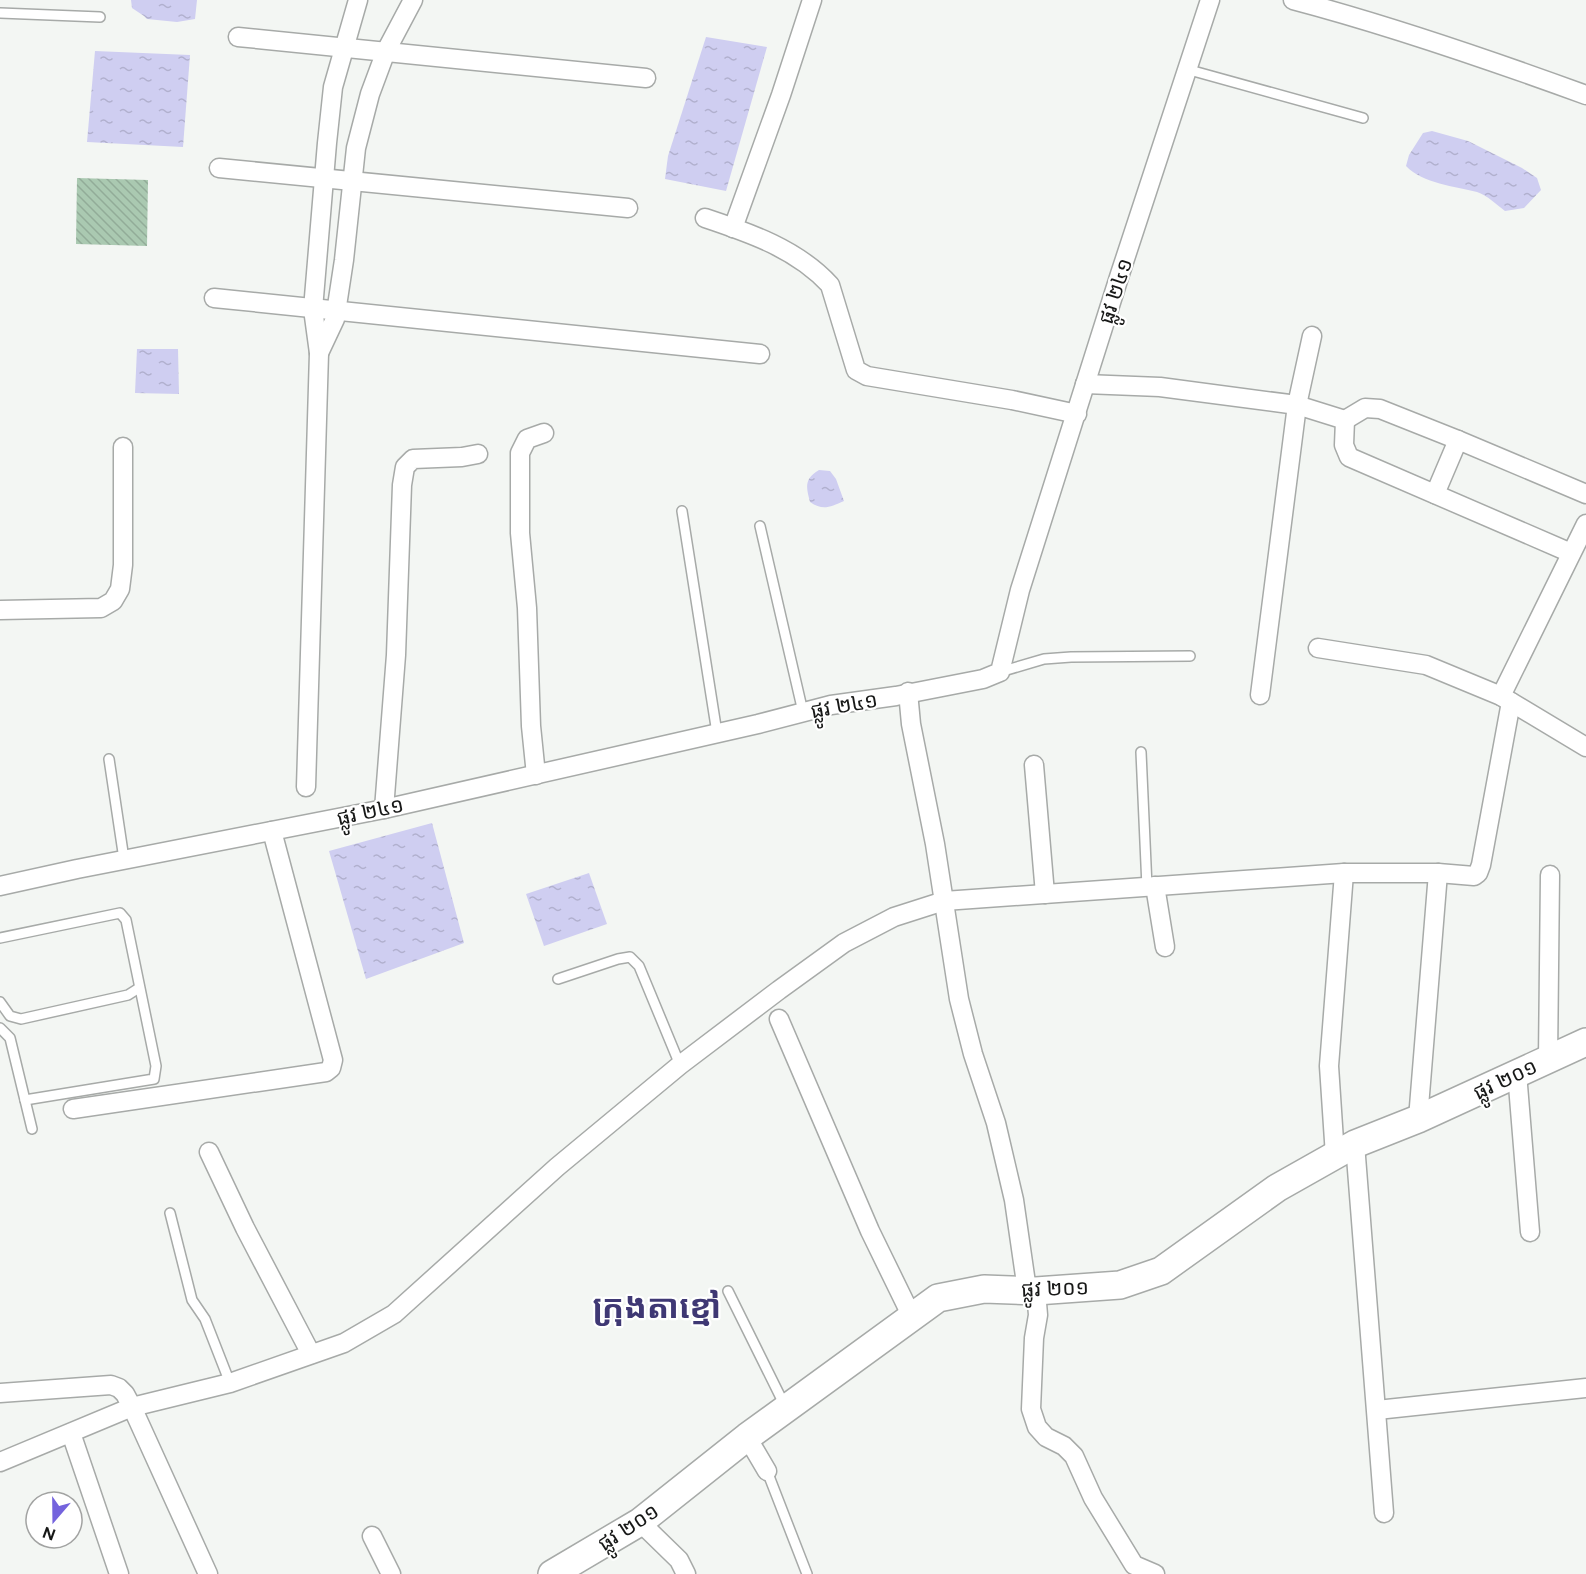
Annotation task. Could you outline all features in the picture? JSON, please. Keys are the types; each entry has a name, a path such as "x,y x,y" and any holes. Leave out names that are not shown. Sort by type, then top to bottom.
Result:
{"street":[{"path":"306,787 319,353 312,309 333,87 358,0"},
{"path":"319,353 335,319 356,147 367,105 386,51 412,0"},
{"path":"733,228 781,95 812,0"},
{"name":"ផ្លូវ ២៤១","path":"0,886 124,859 384,809 831,705 983,679 1000,672 1020,590 1210,0"},
{"path":"1293,0 1336,11 1488,59 1586,95"},
{"path":"238,37 646,78"},
{"path":"219,168 628,208"},
{"path":"705,218 762,238 821,275 830,285 856,370 867,376 1012,400 1077,414"},
{"path":"214,298 760,354"},
{"path":"1260,695 1297,405 1312,336"},
{"path":"1085,384 1160,387 1297,405 1345,420 1365,408 1380,410 1586,494"},
{"path":"1345,420 1344,445 1349,457 1571,553"},
{"path":"536,775 531,726 527,608 520,533 520,453 527,439 544,433"},
{"path":"1435,494 1458,440"},
{"path":"0,610 101,608 113,602 120,589 123,565 123,447"},
{"path":"384,809 394,686 402,485 405,467 413,459 478,454"},
{"path":"0,1462 132,1407 230,1383 344,1343 394,1314 557,1167 680,1065 844,943 894,917 944,901 1344,873 1438,873 1474,876 1478,873 1506,699 1586,524"},
{"path":"1318,648 1426,665 1506,699 1586,747"},
{"path":"908,692 911,724 944,901 959,999 973,1054 996,1123 1038,1315 1034,1338 1031,1409 1037,1426 1046,1437 1064,1446 1074,1456 1093,1498 1134,1565 1155,1574"},
{"path":"1034,765 1045,894"},
{"path":"73,1109 326,1072 331,1068 333,1060 272,831"},
{"path":"1344,873 1329,1066 1345,1150 1377,1410 1384,1513"},
{"path":"1418,1119 1438,873"},
{"path":"1548,1060 1550,874"},
{"path":"1151,887 1165,947"},
{"path":"779,1020 870,1231 911,1315"},
{"name":"ផ្លូវ ២០១","path":"557,1573 640,1522 747,1437 911,1315 938,1298 984,1289 1031,1291 1120,1286 1161,1271 1277,1188 1345,1150 1586,1042"},
{"path":"1518,1073 1530,1232"},
{"path":"209,1152 245,1228 311,1354"},
{"path":"0,1393 111,1385 125,1394 208,1574"},
{"path":"1377,1410 1586,1388"},
{"path":"71,1433 119,1574"},
{"path":"747,1437 767,1471"},
{"path":"640,1522 679,1560 686,1574"},
{"path":"372,1536 391,1574"}],"lane":[{"path":"0,13 100,17"},
{"path":"1186,69 1363,118"},
{"path":"681,511 717,733"},
{"path":"760,526 803,712"},
{"path":"1000,672 1044,659 1062,657 1190,656"},
{"path":"1141,752 1151,887"},
{"path":"109,759 124,859"},
{"path":"0,939 120,912 126,920 156,1066 154,1078 25,1100"},
{"path":"558,979 618,958 630,957 639,966 680,1065"},
{"path":"0,1002 10,1016 21,1019 128,995 139,988"},
{"path":"0,1028 10,1038 33,1129"},
{"path":"170,1213 192,1300 206,1319 230,1383"},
{"path":"728,1292 786,1408"},
{"path":"767,1471 807,1574"}],"water":[{"path":"131,0 197,0 195,19 177,22 147,19 132,8"},
{"path":"706,37 767,47 726,191 665,179 668,156"},
{"path":"95,51 190,55 183,147 87,142"},
{"path":"1432,131 1468,141 1522,168 1537,178 1541,190 1524,208 1505,211 1481,193 1440,184 1421,177 1406,166 1409,155 1423,133"},
{"path":"137,349 178,349 179,394 135,393"},
{"path":"819,470 830,471 836,479 844,501 827,507 810,502 807,484"},
{"path":"432,823 464,943 366,979 329,851"},
{"path":"589,873 607,924 544,946 526,894"}],"building":[{"path":"77,178 148,180 147,246 76,244"}],"district":[{"name":"ក្រុងតាខ្មៅ","path":"657,1306"}]}
